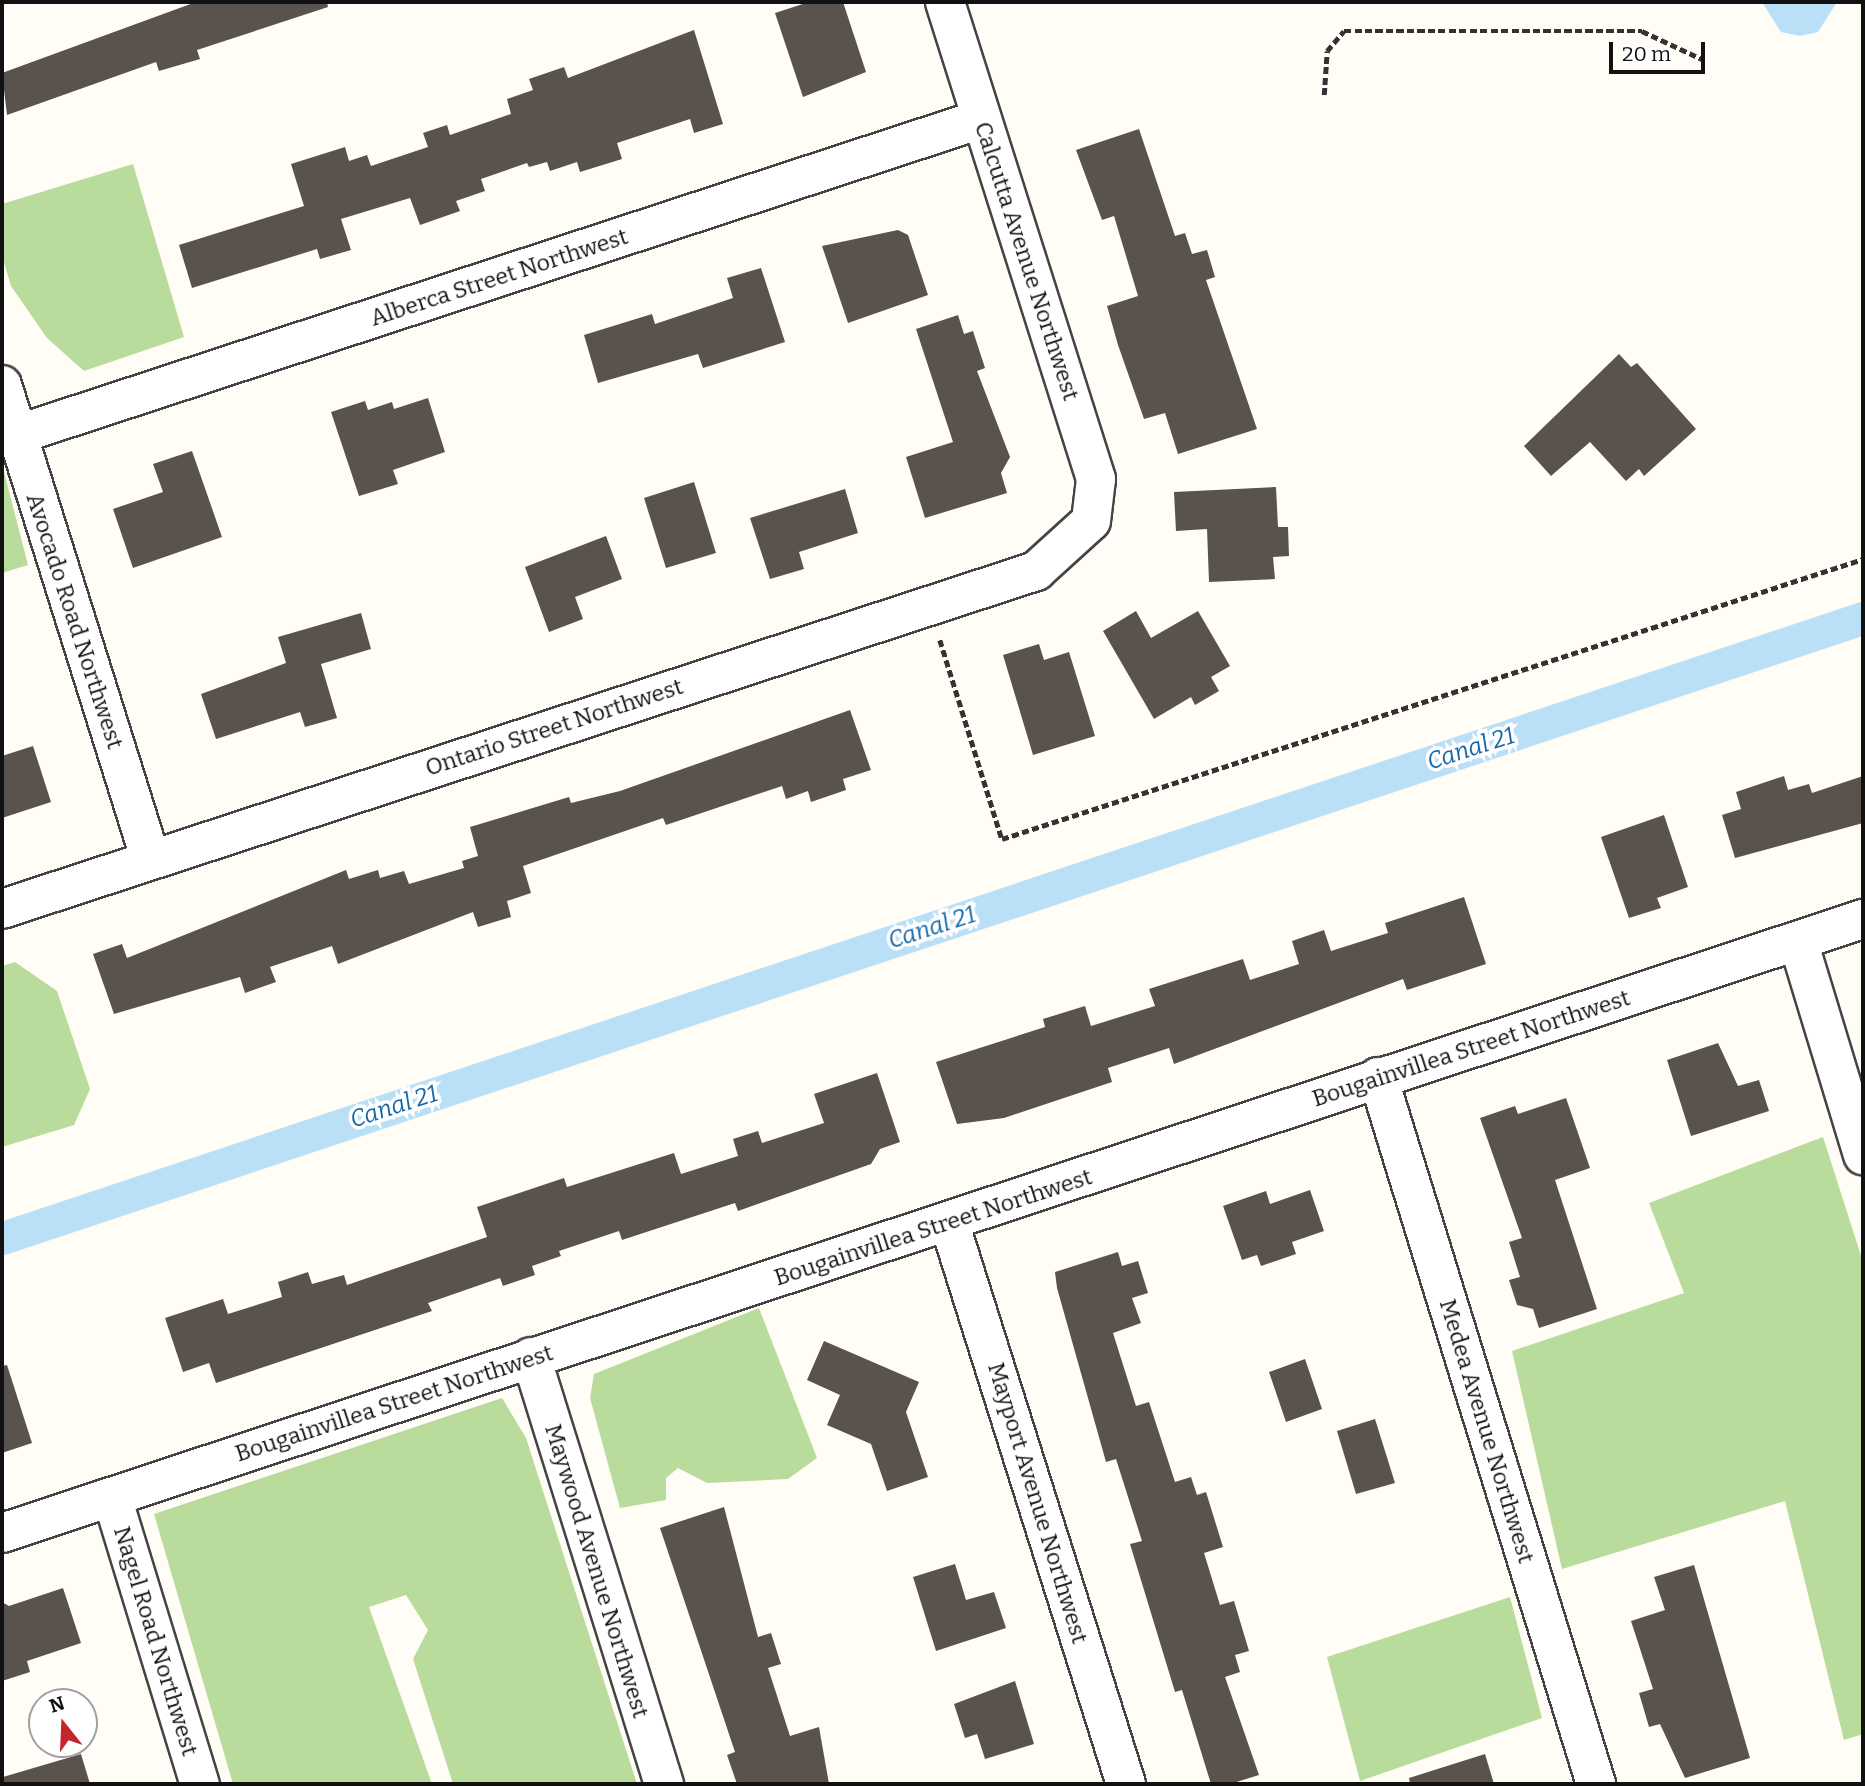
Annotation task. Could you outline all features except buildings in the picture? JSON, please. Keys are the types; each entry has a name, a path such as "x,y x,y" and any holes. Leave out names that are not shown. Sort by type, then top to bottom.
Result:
{"street":[{"name":"Calcutta Avenue Northwest","path":"945,2 1097,480 1091,521"},
{"name":"Alberca Street Northwest","path":"16,435 981,119"},
{"name":"Avocado Road Northwest","path":"2,385 150,857"},
{"name":"Ontario Street Northwest","path":"2,909 150,857 1036,571 1091,521"},
{"name":"Bougainvillea Street Northwest","path":"2,1534 531,1357 949,1222 1378,1077 1863,919"},
{"path":"1798,941 1863,1155"},
{"name":"Medea Avenue Northwest","path":"1378,1077 1596,1784"},
{"name":"Mayport Avenue Northwest","path":"949,1222 1126,1784"},
{"name":"Maywood Avenue Northwest","path":"531,1357 664,1784"},
{"name":"Nagel Road Northwest","path":"112,1497 200,1784"}],"path":[{"path":"1324,94 1327,51 1344,31 1642,31 1704,60"},
{"path":"929,606 1002,839 1863,559"}],"green space":[{"path":"133,164 184,337 84,371 47,338 11,286 2,255 2,204"},
{"path":"2,464 28,565 2,573"},
{"path":"15,962 57,991 90,1089 74,1125 2,1147 2,966"},
{"path":"1823,1137 1863,1262 1863,1734 1844,1740 1785,1501 1562,1569 1512,1351 1684,1293 1649,1203"},
{"path":"759,1308 817,1458 788,1479 707,1483 678,1468 666,1478 666,1500 620,1508 590,1398 594,1374"},
{"path":"502,1398 526,1438 637,1784 453,1784 413,1659 428,1630 406,1595 369,1607 432,1784 233,1784 154,1514"},
{"path":"1510,1597 1542,1718 1360,1781 1327,1657"}],"water":[{"path":"1762,2 1837,2 1818,32 1800,36 1781,32"}],"waterway":[{"name":"Canal 21","path":"2,1238 1863,618"}]}
